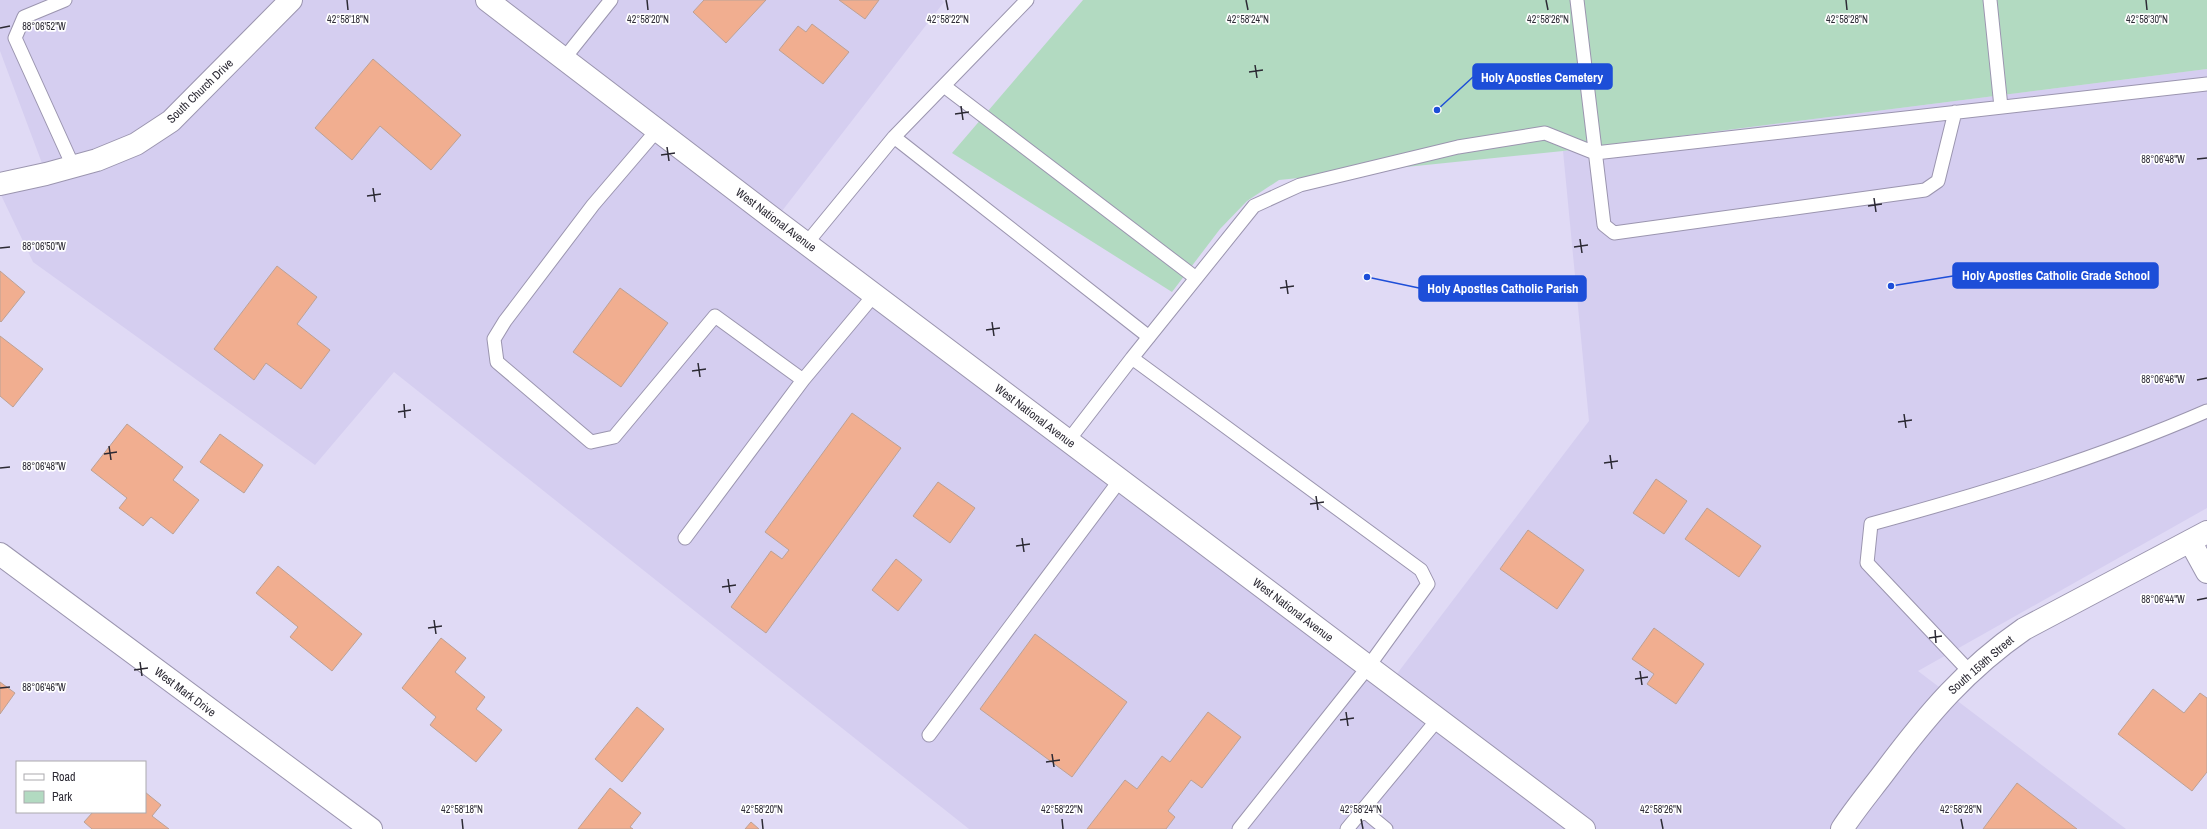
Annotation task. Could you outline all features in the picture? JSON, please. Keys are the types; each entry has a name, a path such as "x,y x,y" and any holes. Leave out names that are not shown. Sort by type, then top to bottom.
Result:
{"main road":[{"name":"South Church Drive","path":"0,184 97,160 136,144 171,121 291,0"},
{"name":"West National Avenue","path":"487,0 563,60 658,129 806,244 1584,829"},
{"name":"South 159th Street","path":"1842,829 1925,718 1954,686 1999,646 2024,629 2199,537"},
{"path":"2199,537 2207,572"},
{"name":"West Mark Drive","path":"0,554 371,829"}],"lane":[{"path":"66,0 24,17 15,38 73,166"},
{"path":"563,60 611,0"},
{"path":"806,244 894,137 1027,0"},
{"path":"1577,0 1604,225 1614,233 1925,190 1938,181 1955,112"},
{"path":"1990,0 2001,107"},
{"path":"1068,441 1132,358 1254,206 1300,185 1458,147 1545,133 1595,153 2207,84"},
{"path":"944,86 1196,278"},
{"path":"658,129 593,205 505,321 494,339 497,362 591,442 614,437 715,316 803,380"},
{"path":"894,137 1149,337"},
{"path":"685,538 803,380 874,295"},
{"path":"1132,358 1421,570 1428,584 1368,667 1239,829"},
{"path":"1970,672 1867,564 1871,524 1954,502 2135,442 2207,411"},
{"path":"930,735 1120,480"},
{"path":"1347,829 1438,719"},
{"path":"1363,810 1386,829"}],"shaded area":[{"path":"0,0 942,0 944,2 775,220 1390,683 1589,421 1563,151 2207,69 2207,508 1918,671 2126,829 969,829 394,372 315,465 33,262 0,193 46,174 0,51"}],"green space":[{"path":"1083,0 2207,0 2207,69 1563,151 1279,180 1247,201 1220,229 1172,292 952,153"}],"building":[{"path":"704,0 766,0 726,43 693,12"},
{"path":"839,0 879,0 865,19"},
{"path":"812,24 849,52 823,84 779,50 798,26 806,32"},
{"path":"373,59 461,135 431,170 380,126 352,160 315,128"},
{"path":"277,266 317,297 297,324 330,350 301,389 266,363 254,380 214,349"},
{"path":"0,271 25,292 1,322 0,321"},
{"path":"620,288 668,323 621,387 573,352"},
{"path":"0,336 43,369 13,407 0,396"},
{"path":"852,413 901,448 766,633 731,607 771,551 782,559 789,550 765,532"},
{"path":"127,424 183,467 173,480 199,500 173,534 151,517 143,526 119,508 127,498 91,470"},
{"path":"220,434 263,465 244,493 200,462"},
{"path":"1656,479 1687,501 1664,534 1633,513"},
{"path":"938,482 975,508 950,543 913,516"},
{"path":"1707,508 1761,546 1739,577 1685,539"},
{"path":"1528,530 1584,570 1557,609 1500,569"},
{"path":"896,559 922,580 898,611 872,590"},
{"path":"278,566 362,634 332,671 290,637 298,627 256,593"},
{"path":"1654,628 1704,664 1676,704 1647,684 1654,674 1632,659"},
{"path":"1035,634 1127,702 1072,777 980,709"},
{"path":"441,638 466,658 455,672 485,697 476,709 502,730 476,762 430,725 436,717 402,688"},
{"path":"0,682 15,693 0,714"},
{"path":"2153,689 2184,713 2200,693 2207,698 2207,772 2192,791 2118,734"},
{"path":"637,707 664,729 622,782 595,759"},
{"path":"1208,712 1241,737 1202,788 1191,780 1168,811 1175,817 1166,829 1087,829 1125,780 1137,789 1162,756 1170,762"},
{"path":"2017,783 2077,829 1983,829"},
{"path":"610,788 641,813 630,827 633,829 578,829"},
{"path":"146,793 161,805 152,816 169,829 92,829 84,822 92,813 146,813"},
{"path":"751,822 759,829 745,829"}],"place":[{"name":"Holy Apostles Cemetery","path":"1437,110"},
{"name":"Holy Apostles Catholic Parish","path":"1367,277"},
{"name":"Holy Apostles Catholic Grade School","path":"1891,286"}]}
